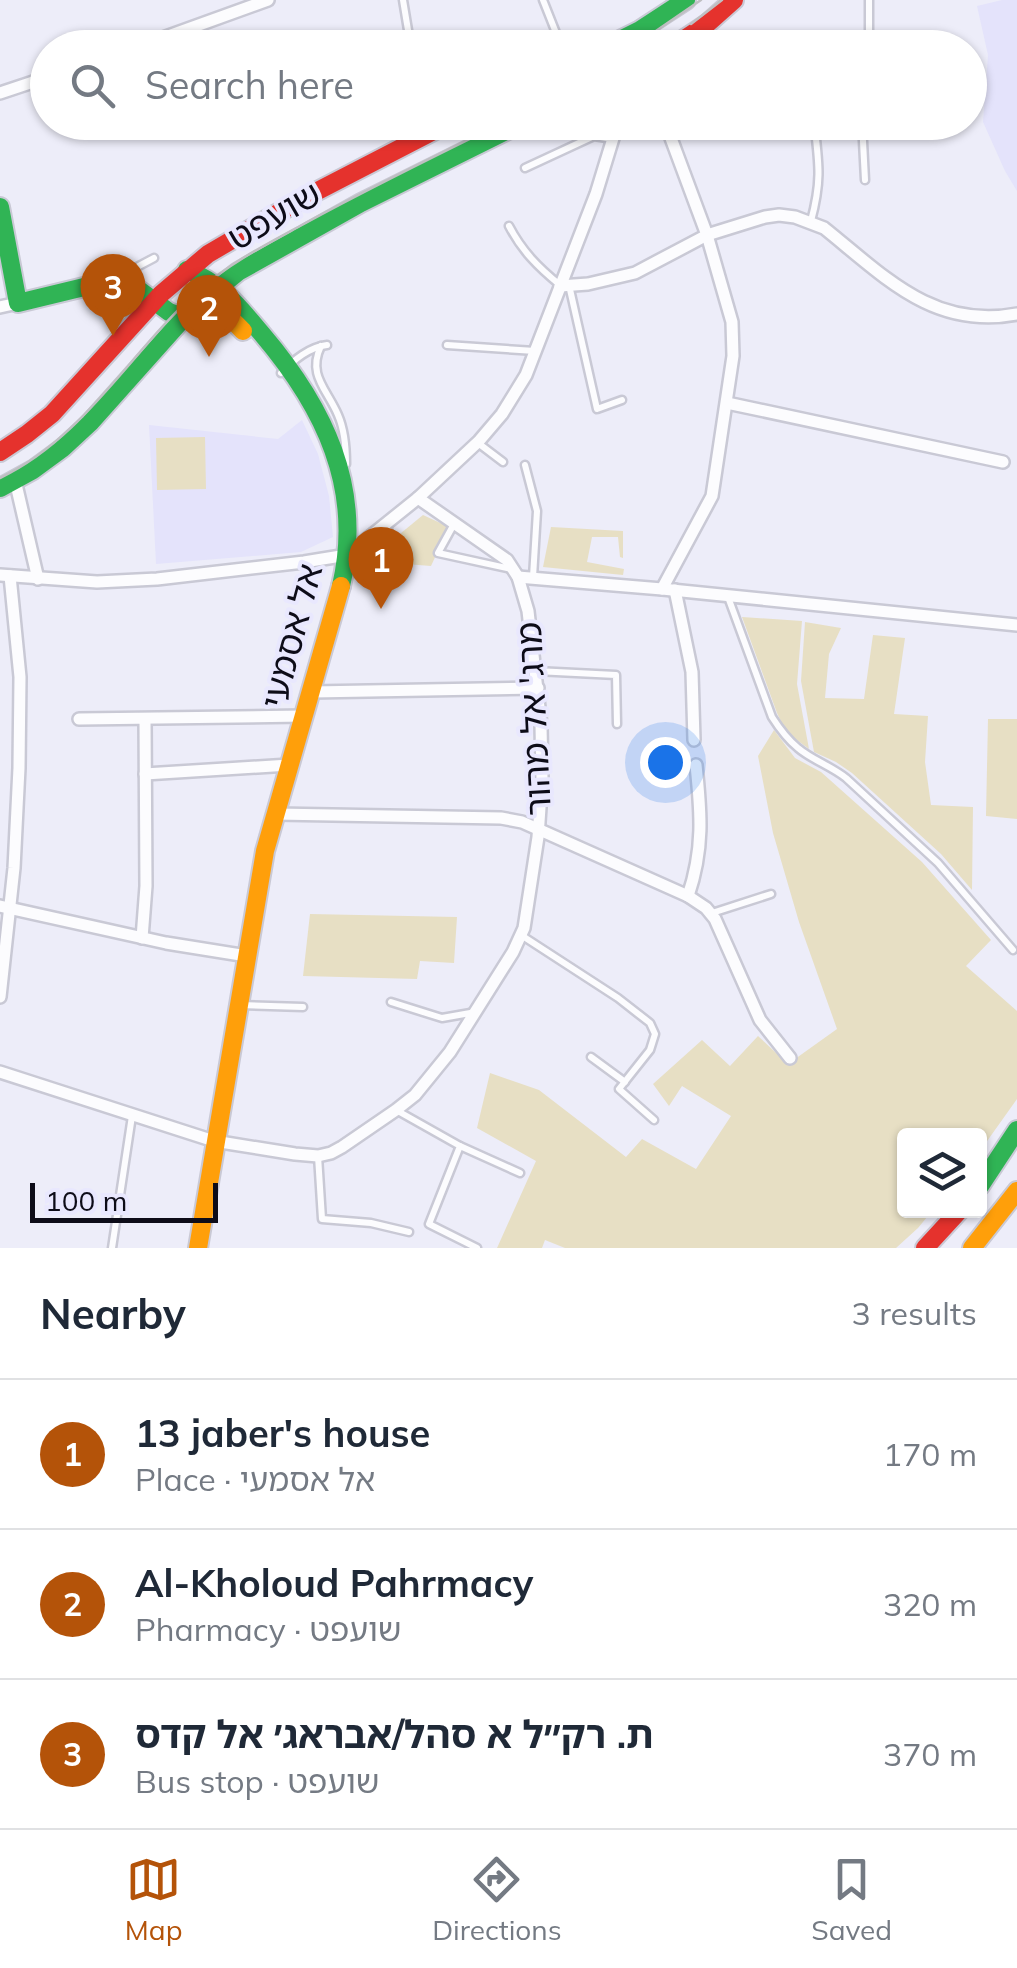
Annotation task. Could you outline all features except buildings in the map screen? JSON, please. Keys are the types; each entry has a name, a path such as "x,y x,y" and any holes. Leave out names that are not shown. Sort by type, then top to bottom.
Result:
{"main road":[{"path":"640,30 686,0"},
{"path":"698,30 734,0"},
{"name":"שועפט","path":"0,452 62,406 187,270 232,238 406,140"},
{"name":"שועפט","path":"7,484 48,459 84,429 188,312 217,287 348,209 488,140"},
{"path":"0,207 9,305 113,280 131,284 169,312 188,312 208,305 220,309 285,369 324,455 338,501 347,554"},
{"path":"187,270 217,287 240,310 322,417 345,490 347,554"},
{"path":"240,271 234,289 240,310"},
{"name":"אל אסמעי","path":"198,1248 265,851 327,644 347,554"},
{"path":"987,1175 1017,1130"},
{"path":"972,1248 1017,1191"},
{"path":"925,1248 953,1218"}],"street":[{"path":"185,30 268,0"},
{"path":"0,93 30,83"},
{"name":"אל אסמעי","path":"347,554 418,498 502,414 516,392 564,285 614,140"},
{"path":"671,140 707,235 732,322 734,356 712,496 669,589 692,672 694,740"},
{"path":"564,285 635,273 707,235 779,215 811,221 824,228 898,287 939,310 984,317 1017,314"},
{"path":"727,404 1003,462"},
{"path":"7,484 38,579"},
{"path":"418,498 507,560 516,573 533,578 1017,625"},
{"path":"0,997 19,768 20,695 5,575 98,582 157,579 347,554"},
{"name":"מרג' אל מהור","path":"318,1156 332,1154 414,1094 450,1052 514,952 521,934 539,828 542,778 536,671 528,611 516,573"},
{"path":"312,692 538,688"},
{"path":"79,719 304,716"},
{"path":"142,938 146,886 144,719"},
{"path":"688,896 698,866 700,834 696,765"},
{"path":"145,774 289,766"},
{"path":"276,814 501,818 539,828 688,896 710,913 760,1020 790,1058"},
{"path":"5,907 142,938 246,956"},
{"path":"0,1072 214,1140 318,1156"}],"lane":[{"path":"403,0 408,30"},
{"path":"542,0 554,30"},
{"path":"869,30 870,0"},
{"path":"525,168 585,140"},
{"path":"811,221 820,188 816,140"},
{"path":"863,140 866,180"},
{"path":"509,226 530,259 564,285 597,409 622,400"},
{"path":"113,280 154,258"},
{"path":"447,344 534,351"},
{"path":"285,369 302,355 324,346 316,355 316,370 343,429 345,490"},
{"path":"477,442 502,462"},
{"path":"524,465 536,511 533,578"},
{"path":"454,523 438,552 516,573"},
{"path":"371,536 386,552 395,552 385,524"},
{"path":"728,596 772,717 784,734 801,750 846,778 938,863 1013,950"},
{"path":"536,671 616,675 618,724"},
{"path":"710,913 772,894"},
{"path":"521,934 650,1023 655,1034 650,1050 620,1089 654,1120"},
{"path":"391,1002 442,1018 476,1012"},
{"path":"238,1005 303,1008"},
{"path":"591,1057 625,1082"},
{"path":"396,1110 460,1146 520,1173"},
{"path":"112,1248 132,1116"},
{"path":"460,1146 428,1224 477,1248"},
{"path":"318,1156 322,1219 409,1232"}],"shaded area":[{"path":"1017,0 1017,191 987,131 987,30 982,30 977,6"},
{"path":"302,420 318,454 329,496 333,537 301,552 156,564 149,425 278,439"},
{"path":"205,437 206,489 157,490 156,438"},
{"path":"423,515 449,527 431,566 367,561"},
{"path":"551,527 623,531 623,558 618,537 592,537 587,562 624,569 623,575 543,567"},
{"path":"742,617 802,621 797,684 809,749 786,732"},
{"path":"805,622 841,628 829,654 825,698 864,699 873,635 905,638 894,714 928,716 925,762 931,805 973,807 972,890 941,854 852,773 814,752 801,681"},
{"path":"988,719 1017,719 1017,819 986,816"},
{"path":"774,730 795,758 821,772 922,862 991,940 966,966 1017,1011 1017,1099 987,1141 987,1128 897,1128 897,1218 926,1218 896,1248 565,1248 545,1240 542,1248 497,1248 536,1161 477,1128 490,1073 539,1090 626,1157 642,1139 696,1169 731,1116 682,1086 669,1106 653,1084 702,1040 730,1066 758,1036 788,1064 837,1029 773,833 758,756"},
{"path":"310,914 457,917 454,963 420,961 417,979 303,976"}],"tram line":[{"path":"657,30 701,0"},
{"path":"691,24 722,0"},
{"path":"0,478 30,461 82,417 174,315 222,272 325,212 468,140"}],"traffic: fast":[{"path":"640,30 686,0"},
{"path":"0,488 63,448 189,312 238,272 361,203 488,140"},
{"path":"0,207 18,303 113,280 131,284 169,312 183,317"},
{"path":"187,270 219,289 246,315 304,390 320,420 342,482 347,516 341,586"},
{"path":"987,1175 1017,1130"}],"traffic: slow":[{"path":"194,308 215,309 243,331"},
{"path":"198,1248 265,851 341,586"},
{"path":"972,1248 1017,1191"}],"traffic: jam":[{"path":"698,30 734,0"},
{"path":"0,452 52,414 161,294 208,254 302,199 416,140"},
{"path":"925,1248 953,1218"}],"place":[{"name":"ת. רק״ל א סהל/אבראג׳ אל קדס","path":"113,336"},
{"name":"Al-Kholoud Pahrmacy","path":"209,357"},
{"name":"13 jaber's house","path":"381,609"}]}
